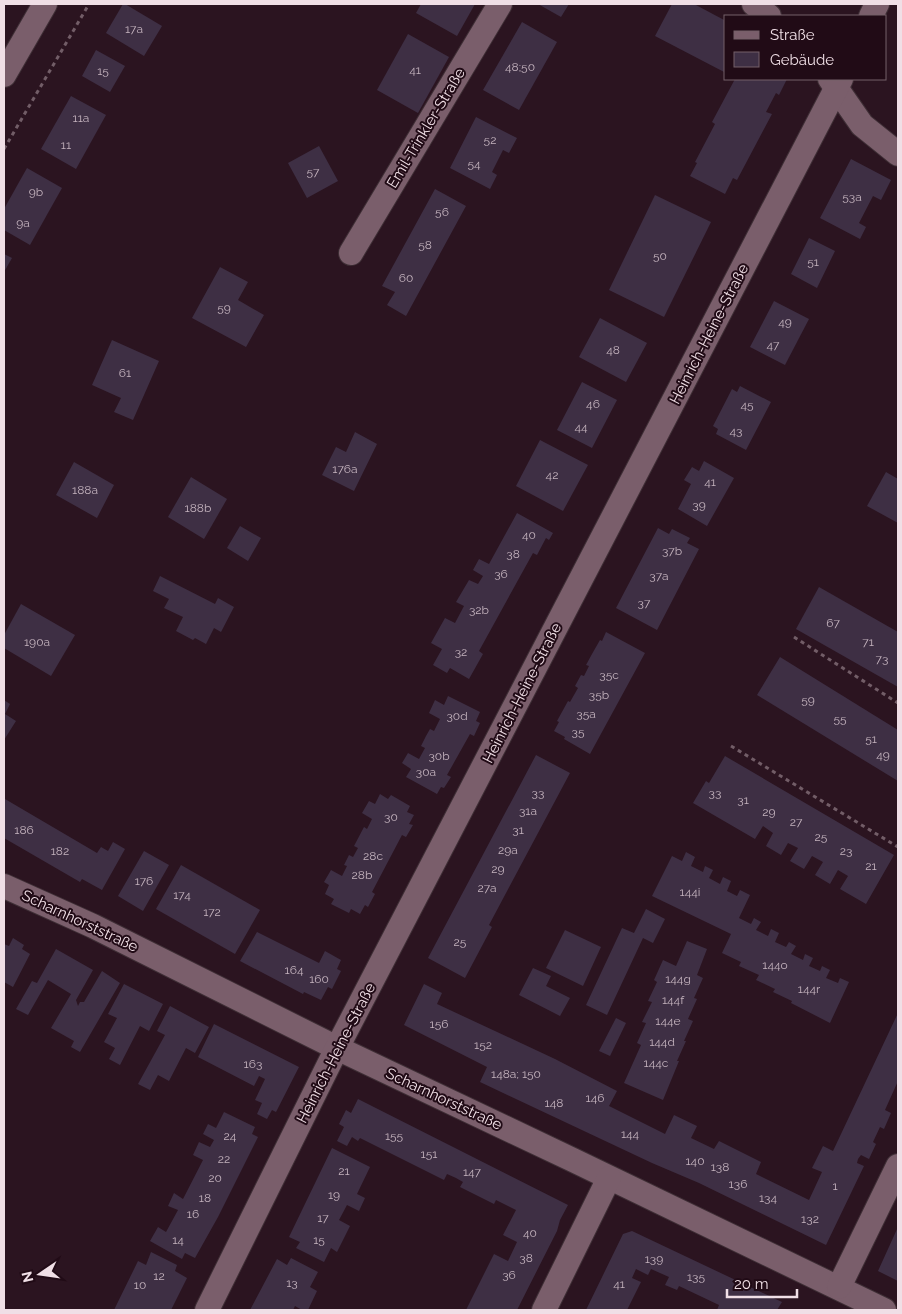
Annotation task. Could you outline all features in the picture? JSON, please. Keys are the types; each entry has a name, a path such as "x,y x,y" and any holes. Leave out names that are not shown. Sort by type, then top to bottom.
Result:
{"street":[{"path":"4,76 45,4"},
{"name":"Emil-Trinkler-Straße","path":"351,253 500,4"},
{"path":"754,4 767,15"},
{"path":"836,82 862,125 898,154"},
{"name":"Heinrich-Heine-Straße","path":"207,1310 337,1048 836,82"},
{"name":"Scharnhorststraße","path":"4,886 92,926 337,1048 884,1310"},
{"path":"839,1287 898,1166"},
{"path":"544,1310 610,1178"}],"path":[{"path":"4,149 89,4"},
{"path":"794,637 898,703"},
{"path":"731,746 898,847"}],"building":[{"path":"123,4 162,26 144,56 106,33"},
{"path":"421,4 475,4 457,36 416,13"},
{"path":"538,4 569,4 561,17"},
{"path":"672,4 694,4 724,20 724,72 655,36"},
{"path":"522,22 557,42 519,110 483,90"},
{"path":"408,34 449,57 418,113 377,90"},
{"path":"96,50 125,66 110,92 82,76"},
{"path":"734,80 786,80 779,95 776,93 766,112 772,114 737,180 733,178 725,194 690,176 697,163 695,162 715,124 712,122"},
{"path":"71,96 106,115 76,169 41,149"},
{"path":"476,117 517,138 509,153 503,150 492,172 497,175 490,189 450,168"},
{"path":"319,146 338,181 307,198 288,163"},
{"path":"851,159 891,180 881,200 873,196 859,223 866,227 860,239 820,218"},
{"path":"27,168 62,188 30,245 4,230 4,209"},
{"path":"435,189 466,206 406,316 387,305 395,292 382,286"},
{"path":"655,195 711,222 664,317 609,290"},
{"path":"809,238 835,251 817,288 791,274"},
{"path":"4,254 12,258 4,272"},
{"path":"220,267 248,282 238,300 264,315 246,347 192,318"},
{"path":"774,301 809,319 785,365 750,347"},
{"path":"600,318 647,343 626,382 579,357"},
{"path":"112,340 159,361 133,420 114,412 121,398 92,385"},
{"path":"582,382 617,400 592,448 557,430"},
{"path":"740,386 771,402 746,450 716,434 718,429 713,426 732,389 737,392"},
{"path":"355,432 377,444 354,491 322,475 336,447 346,452"},
{"path":"540,440 588,465 563,511 516,486"},
{"path":"704,461 734,478 707,526 678,509 691,484 684,480 692,467 699,471"},
{"path":"74,462 114,485 97,518 56,495"},
{"path":"886,472 898,479 898,523 867,506"},
{"path":"191,477 227,499 204,539 168,517"},
{"path":"517,513 553,533 549,540 546,538 537,555 533,553 479,651 483,654 469,679 450,668 447,673 433,665 442,649 431,643 445,618 455,623 464,606 456,602 469,580 478,584 483,576 473,570 479,559 489,564"},
{"path":"240,526 261,538 248,561 227,548"},
{"path":"658,528 669,534 672,529 690,538 687,543 699,549 657,630 616,608"},
{"path":"160,576 215,604 218,598 234,607 221,632 214,628 206,644 176,631 183,617 164,608 169,599 153,591"},
{"path":"819,587 898,632 898,687 796,629"},
{"path":"21,604 75,635 51,676 4,648 4,635"},
{"path":"606,632 645,653 590,754 554,731 559,722 557,721 568,701 570,702 578,688 575,686 581,675 584,676 589,666 586,665"},
{"path":"780,657 898,730 898,781 757,695"},
{"path":"448,696 480,712 476,721 480,723 474,736 470,734 447,775 451,777 444,788 441,787 437,794 406,777 411,769 402,763 408,753 419,759 425,748 421,746 426,736 430,729 434,731 440,719 429,713 435,700 444,705"},
{"path":"4,700 10,704 5,714 16,721 4,740"},
{"path":"536,755 570,773 489,925 492,927 465,978 428,958"},
{"path":"725,756 894,855 866,904 840,889 848,876 838,870 830,884 815,875 823,862 812,856 804,869 790,861 798,848 788,843 781,855 766,846 773,833 763,826 755,839 693,803 706,781 709,783"},
{"path":"380,794 388,799 391,795 410,806 407,812 414,815 409,824 413,825 406,837 402,835 372,892 375,894 368,907 365,905 360,914 351,909 349,913 331,904 334,899 325,894 329,885 324,882 331,870 342,876 347,866 344,865 349,855 353,857 358,848 354,846 364,827 367,829 372,819 362,813 369,801 375,804"},
{"path":"5,799 97,853 101,847 108,851 113,842 125,849 102,890 82,879 80,882 4,838"},
{"path":"144,851 169,865 143,911 118,896"},
{"path":"686,852 695,857 691,866 703,872 705,866 713,870 709,878 720,884 723,877 731,881 727,891 737,896 740,890 750,895 739,918 751,924 754,918 761,922 756,930 768,936 771,929 779,933 775,942 786,947 789,942 796,946 791,954 803,960 805,954 813,958 809,966 820,971 822,966 830,970 826,978 838,983 840,978 849,982 830,1023 773,992 775,989 756,980 759,975 739,966 741,962 722,953 731,934 652,896 672,856 682,861"},
{"path":"181,865 260,910 235,954 156,909"},
{"path":"646,909 665,919 653,943 643,938 607,1015 586,1005 622,928 634,933"},
{"path":"565,930 601,947 583,986 546,968"},
{"path":"257,932 319,963 325,951 341,960 337,969 341,971 332,989 328,987 321,1000 304,992 303,994 240,961"},
{"path":"13,938 24,945 22,949 30,954 13,987 4,982 4,944 9,946"},
{"path":"687,941 707,949 697,975 703,978 694,998 697,999 688,1019 693,1021 663,1100 624,1083 641,1045 637,1043 646,1023 642,1022 652,1002 648,1001 657,982 654,980 663,960 676,966"},
{"path":"56,949 93,970 76,1000 78,1006 80,1002 84,1002 102,971 120,983 80,1052 71,1047 74,1041 51,1028 71,994 48,980 28,1015 16,1009 32,981 37,983"},
{"path":"533,968 551,976 546,986 570,998 560,1016 519,995"},
{"path":"124,984 163,1004 149,1031 140,1026 120,1065 109,1059 115,1048 104,1042 117,1018 108,1014"},
{"path":"424,984 442,993 437,1004 555,1059 617,1091 609,1106 665,1134 674,1115 697,1126 691,1138 714,1149 719,1141 761,1162 756,1174 809,1200 822,1172 812,1168 823,1146 833,1151 898,1013 898,1081 885,1110 891,1113 884,1129 880,1127 873,1142 876,1144 869,1159 861,1155 858,1159 857,1163 864,1166 826,1245 699,1183 652,1163 480,1082 487,1067 404,1025"},
{"path":"170,1006 209,1027 195,1053 186,1048 169,1081 158,1075 150,1090 138,1084 165,1035 157,1031"},
{"path":"616,1018 626,1023 610,1056 599,1051"},
{"path":"214,1024 299,1067 276,1112 272,1110 267,1119 257,1114 262,1103 255,1100 265,1079 259,1076 254,1086 198,1057"},
{"path":"358,1099 568,1205 517,1310 466,1310 494,1254 508,1261 517,1242 503,1235 516,1210 496,1200 494,1204 460,1187 463,1182 456,1178 447,1174 444,1180 360,1138 358,1141 352,1137 347,1146 337,1141 344,1127 339,1124 346,1110 351,1113"},
{"path":"224,1112 255,1127 252,1134 258,1137 195,1258 185,1253 182,1259 150,1241 158,1227 166,1232 178,1210 168,1206 174,1193 183,1199 203,1160 193,1155 199,1142 210,1147 214,1140 203,1134 208,1124 216,1128"},
{"path":"332,1148 370,1167 357,1194 365,1198 359,1211 347,1205 339,1220 350,1226 337,1252 331,1248 324,1262 296,1248 300,1242 289,1237"},
{"path":"898,1227 898,1281 878,1271"},
{"path":"632,1231 782,1302 777,1310 717,1310 719,1305 679,1286 677,1290 665,1285 669,1277 651,1269 648,1275 636,1269 632,1278 641,1282 627,1310 586,1310 623,1234"},
{"path":"151,1252 177,1265 175,1271 187,1278 171,1310 114,1310 138,1261 146,1265"},
{"path":"291,1258 318,1272 310,1287 317,1291 308,1310 302,1310 295,1306 293,1310 250,1310 277,1259 287,1265"}]}
